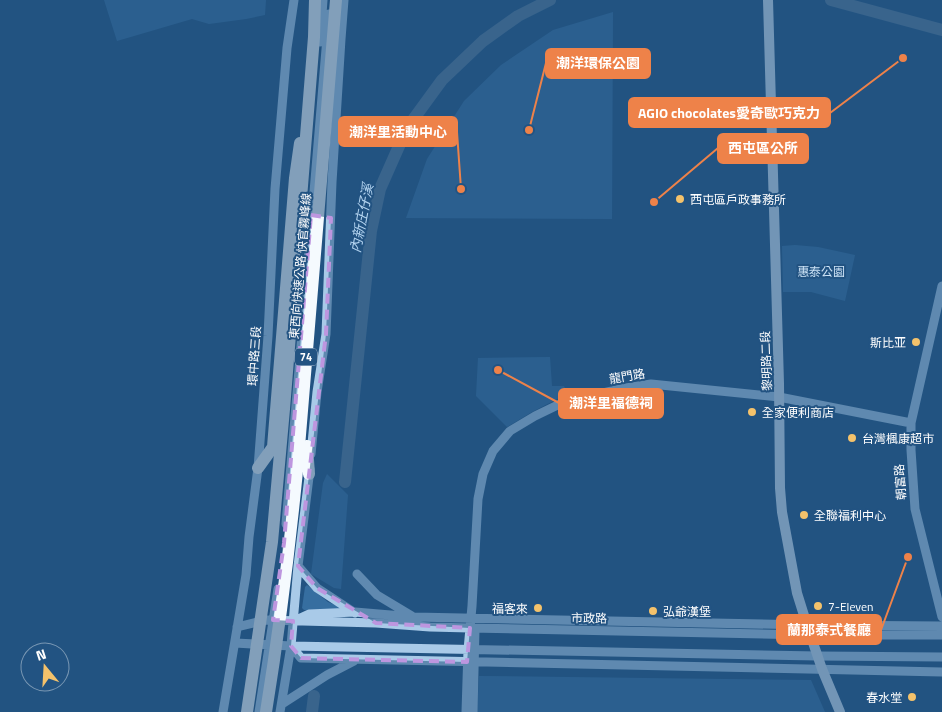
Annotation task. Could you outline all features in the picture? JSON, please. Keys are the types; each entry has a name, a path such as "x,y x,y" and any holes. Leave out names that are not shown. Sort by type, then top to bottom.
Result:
{"highway":[{"name":"東西向快速公路 快官霧峰線","path":"247,712 272,542 314,37 315,0"},
{"name":"東西向快速公路 快官霧峰線","path":"266,712 278,632 296,480 336,0"},
{"path":"258,468 273,447 295,178 309,57 314,37"},
{"path":"309,474 307,446 331,146 336,56 332,44"}],"main road":[{"name":"黎明路二段","path":"768,0 782,512 798,593 808,630 840,712"}],"street":[{"name":"環中路三段","path":"223,712 246,575 258,468 276,189 287,48 294,0"},
{"path":"259,712 285,472 323,0"},
{"path":"269,620 284,543 330,0"},
{"path":"281,708 291,646 317,392 326,334 340,39 344,0"},
{"path":"311,216 331,218"},
{"name":"朝富路","path":"942,286 911,423 915,509 942,616"},
{"name":"龍門路","path":"471,662 478,499 483,474 493,451 510,431 535,416 566,400 651,384 779,397 911,423"},
{"path":"298,566 317,588 376,623"},
{"path":"357,574 377,595 414,617"},
{"name":"市政路","path":"293,621 309,614 355,612 414,617 472,615 942,635"},
{"name":"市政路","path":"237,627 269,620 376,623 472,629 808,630 942,626"},
{"path":"235,643 472,650 942,657"},
{"path":"253,712 266,645"},
{"path":"291,646 301,658 942,672"},
{"path":"281,708 327,675 356,660"},
{"path":"466,712 471,662"},
{"path":"471,662 474,712"}],"highlighted area":[{"path":"311,215 331,218 326,334 298,566 317,588 376,623 470,628 467,662 301,658 291,646 293,621 273,620 284,543"}],"green space":[{"path":"104,0 266,0 265,15 209,24 192,19 117,41"},
{"path":"613,12 612,219 406,218 427,159 464,101 501,65 553,30"},
{"name":"惠泰公園","path":"782,246 818,247 855,255 845,301 811,292 783,292"},
{"path":"550,357 552,386 564,386 568,395 532,412 507,427 476,396 478,358"},
{"path":"327,474 348,495 341,589 334,588 311,574 323,483"},
{"path":"307,585 328,602 343,608 337,610 304,610 302,608 305,587"},
{"path":"479,676 811,680 825,712 477,712"}],"waterway":[{"name":"內新庄仔溪","path":"345,482 371,231 380,189 407,128 442,80 483,41 518,16 550,0"},
{"path":"831,0 942,30"},
{"name":"內新庄仔溪","path":"312,712 314,696"}],"place":[{"name":"AGIO chocolates愛奇歐巧克力","path":"903,58"},
{"name":"潮洋環保公園","path":"529,130"},
{"name":"潮洋里活動中心","path":"461,189"},
{"name":"西屯區戶政事務所","path":"680,199"},
{"name":"西屯區公所","path":"654,202"},
{"name":"斯比亚","path":"916,342"},
{"name":"潮洋里福德祠","path":"498,370"},
{"name":"全家便利商店","path":"752,412"},
{"name":"台灣楓康超市","path":"852,438"},
{"name":"全聯福利中心","path":"804,515"},
{"name":"蘭那泰式餐廳","path":"908,557"},
{"name":"7-Eleven","path":"818,606"},
{"name":"福客來","path":"538,608"},
{"name":"弘爺漢堡","path":"653,611"},
{"name":"春水堂","path":"912,697"}]}
